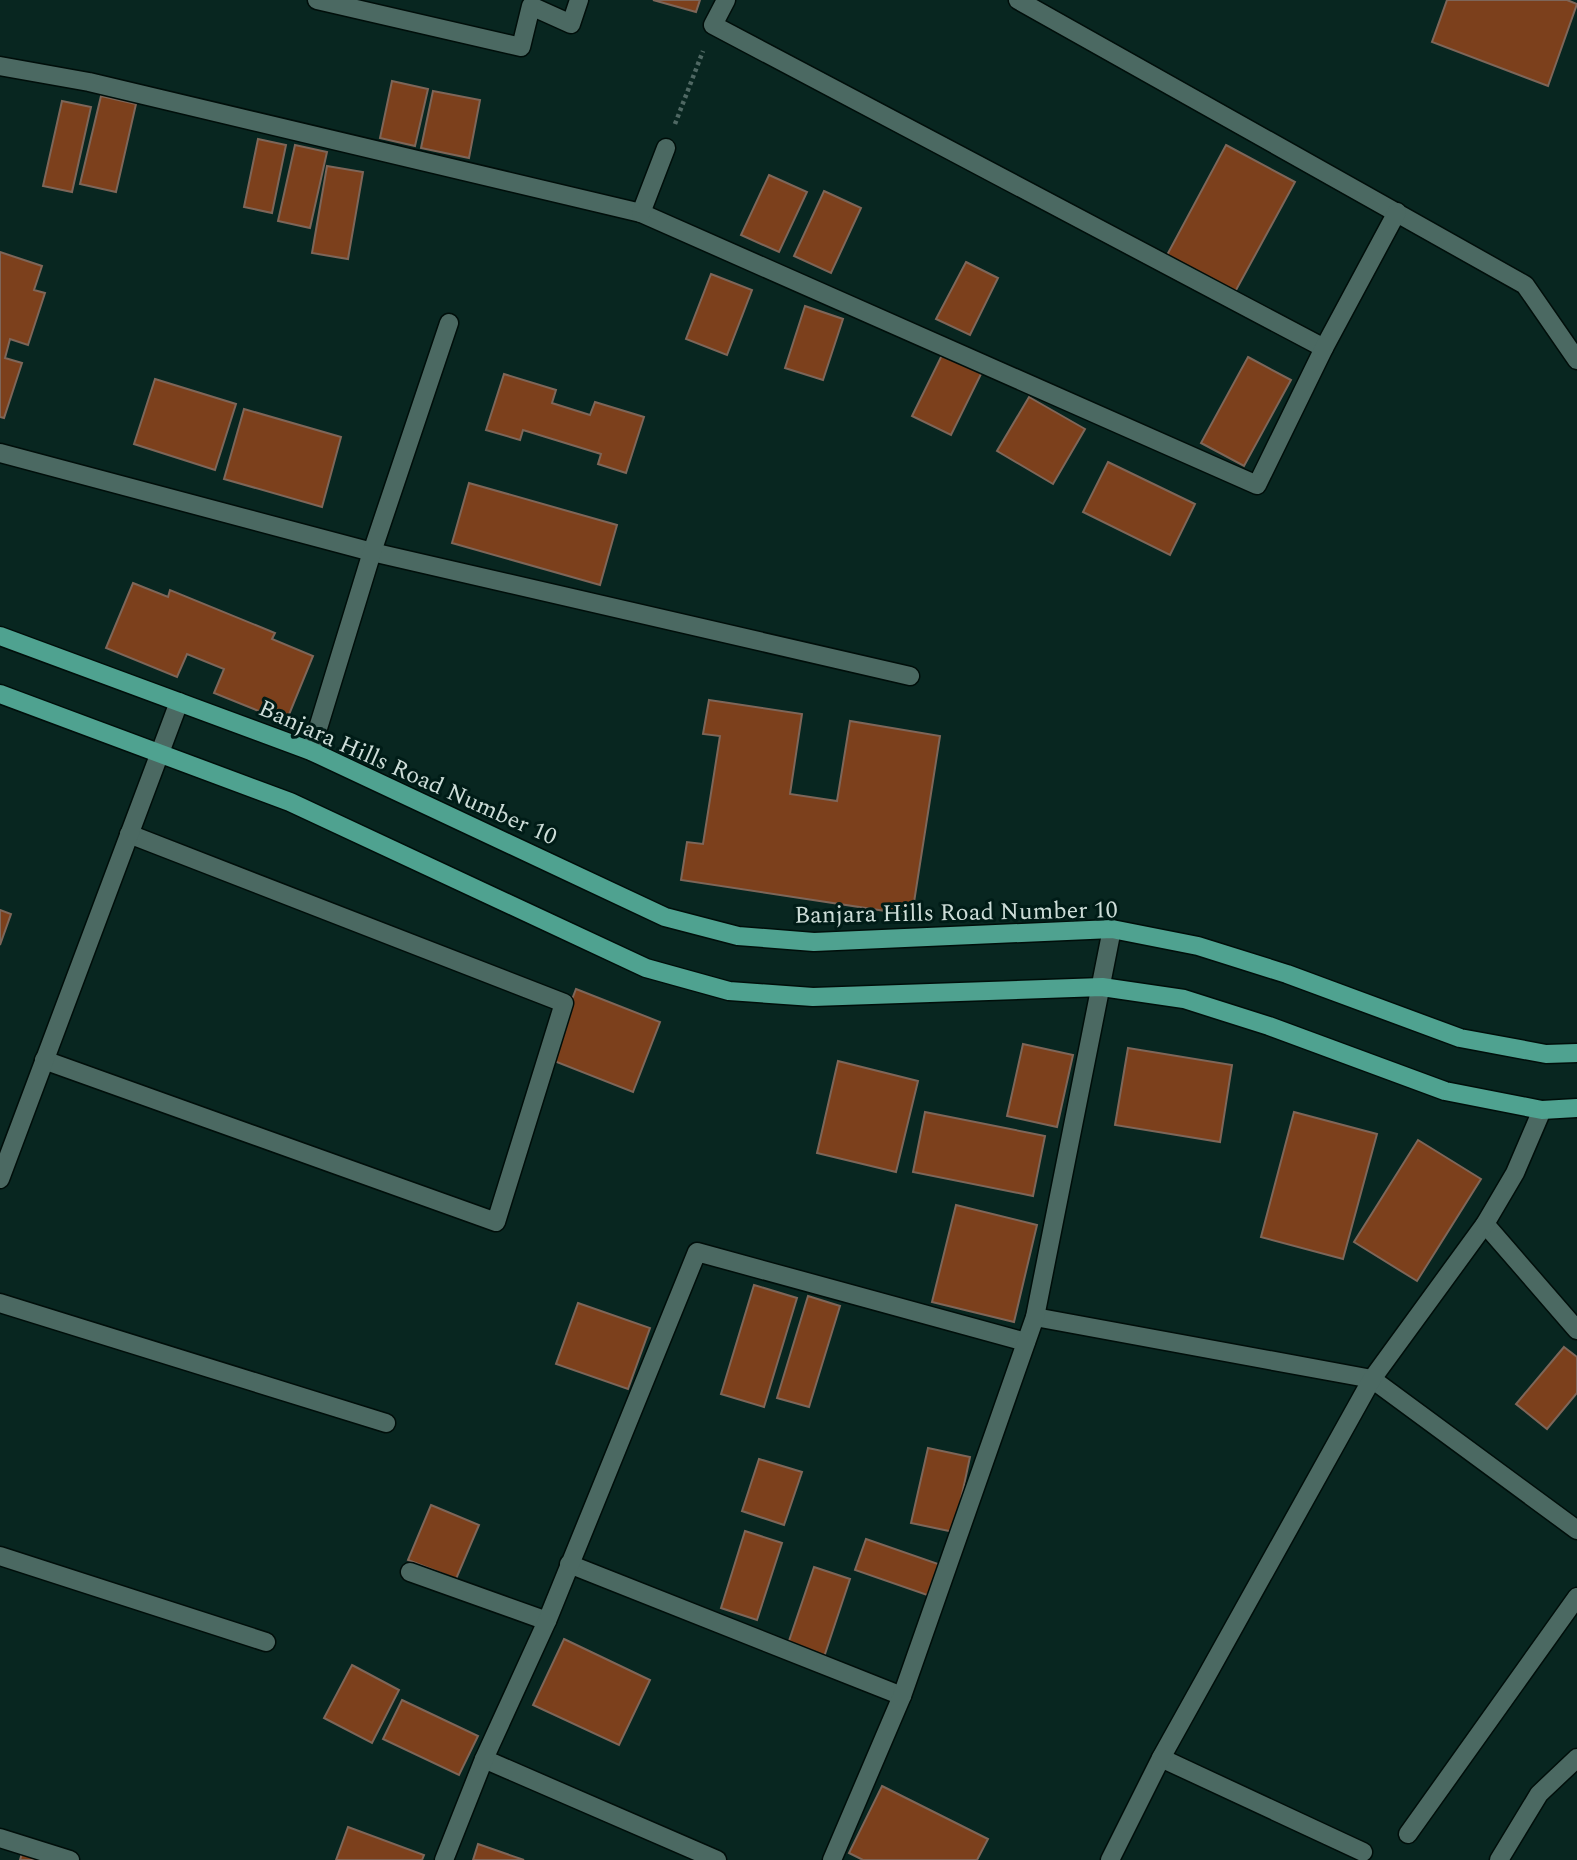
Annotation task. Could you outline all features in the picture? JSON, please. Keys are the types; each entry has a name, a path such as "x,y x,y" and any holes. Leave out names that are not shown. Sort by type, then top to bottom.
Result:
{"main road":[{"name":"Banjara Hills Road Number 10","path":"0,636 311,751 665,917 738,936 814,942 1112,929 1198,946 1287,974 1460,1038 1546,1054 1577,1053"},
{"path":"0,694 290,802 646,968 729,991 813,997 1102,986 1184,999 1269,1026 1445,1091 1542,1110 1577,1108"}],"street":[{"path":"317,0 521,47 531,6 572,24 579,0"},
{"path":"726,0 713,25 1324,348"},
{"path":"1018,0 1525,285 1577,360"},
{"path":"0,66 89,82 641,214 1257,485 1324,348 1397,212"},
{"path":"641,214 666,148"},
{"path":"311,751 449,323"},
{"path":"0,453 373,552 910,676"},
{"path":"0,1179 179,702"},
{"path":"44,1060 496,1222 564,1003 129,834"},
{"path":"832,1860 902,1696 1035,1317 1112,929"},
{"path":"1110,1860 1161,1758 1372,1379 1485,1224 1515,1173 1542,1110"},
{"path":"1485,1224 1577,1330"},
{"path":"444,1860 484,1759 547,1621 697,1252 1026,1342"},
{"path":"0,1303 386,1423"},
{"path":"1035,1317 1372,1379 1577,1530"},
{"path":"0,1556 266,1642"},
{"path":"569,1564 902,1696"},
{"path":"410,1572 547,1621"},
{"path":"1408,1834 1577,1597"},
{"path":"1161,1758 1363,1852"},
{"path":"1499,1860 1539,1794 1577,1758"},
{"path":"484,1759 717,1860"},
{"path":"0,1838 70,1860"}],"path":[{"path":"666,148 713,25"}],"building":[{"path":"653,0 700,0 696,12"},
{"path":"1447,0 1567,0 1577,4 1548,86 1432,42"},
{"path":"392,81 428,89 415,146 380,138"},
{"path":"433,91 480,100 469,158 421,148"},
{"path":"101,96 136,104 116,192 80,184"},
{"path":"62,101 91,107 72,192 43,186"},
{"path":"258,139 286,145 272,213 244,207"},
{"path":"295,145 327,152 310,228 278,221"},
{"path":"1226,145 1295,182 1235,292 1167,255"},
{"path":"327,166 363,172 348,259 312,253"},
{"path":"769,175 807,192 779,252 741,235"},
{"path":"824,191 861,208 831,273 794,256"},
{"path":"0,252 42,266 34,290 45,293 28,345 10,339 5,358 22,363 4,418 0,417"},
{"path":"966,262 998,278 970,335 936,319"},
{"path":"711,274 752,290 727,355 686,339"},
{"path":"805,306 843,319 823,380 785,368"},
{"path":"943,353 982,372 951,435 912,416"},
{"path":"1248,357 1291,380 1244,466 1201,443"},
{"path":"504,374 556,390 552,403 590,415 595,402 644,417 626,473 598,464 601,454 523,430 520,440 486,430"},
{"path":"155,379 236,404 215,470 134,444"},
{"path":"1029,397 1085,429 1053,484 997,451"},
{"path":"244,409 341,437 322,507 224,479"},
{"path":"1108,462 1195,504 1170,555 1083,512"},
{"path":"469,483 617,525 600,585 452,543"},
{"path":"133,583 168,597 170,590 275,633 272,639 313,656 286,722 214,693 224,669 187,654 177,677 106,648"},
{"path":"709,700 802,714 790,794 837,801 850,721 940,736 912,915 681,880 687,842 703,844 720,736 703,734"},
{"path":"0,910 11,914 0,945"},
{"path":"576,989 660,1022 633,1092 549,1059"},
{"path":"1023,1044 1073,1055 1057,1127 1007,1116"},
{"path":"1128,1048 1232,1065 1220,1142 1115,1125"},
{"path":"838,1061 918,1081 896,1172 817,1153"},
{"path":"925,1112 1045,1136 1033,1196 913,1172"},
{"path":"1294,1112 1377,1134 1343,1259 1261,1237"},
{"path":"1418,1140 1481,1179 1417,1281 1354,1242"},
{"path":"956,1205 1037,1225 1014,1322 932,1302"},
{"path":"754,1285 797,1298 764,1407 721,1394"},
{"path":"808,1296 840,1306 809,1407 777,1398"},
{"path":"578,1303 650,1328 628,1389 556,1364"},
{"path":"1564,1347 1577,1357 1577,1393 1547,1429 1516,1404"},
{"path":"928,1448 970,1457 954,1532 911,1523"},
{"path":"759,1459 802,1472 784,1525 742,1511"},
{"path":"431,1505 479,1525 456,1579 408,1560"},
{"path":"745,1531 782,1543 757,1620 721,1608"},
{"path":"866,1539 944,1566 933,1597 855,1570"},
{"path":"814,1567 850,1579 824,1657 788,1644"},
{"path":"564,1639 650,1680 619,1745 533,1705"},
{"path":"352,1665 399,1690 372,1743 324,1718"},
{"path":"402,1700 478,1736 459,1775 383,1739"},
{"path":"882,1786 988,1839 977,1860 863,1860 849,1853"},
{"path":"348,1827 424,1855 422,1860 336,1860"},
{"path":"478,1844 524,1860 473,1860"},
{"path":"22,1853 45,1860 20,1860"}]}
